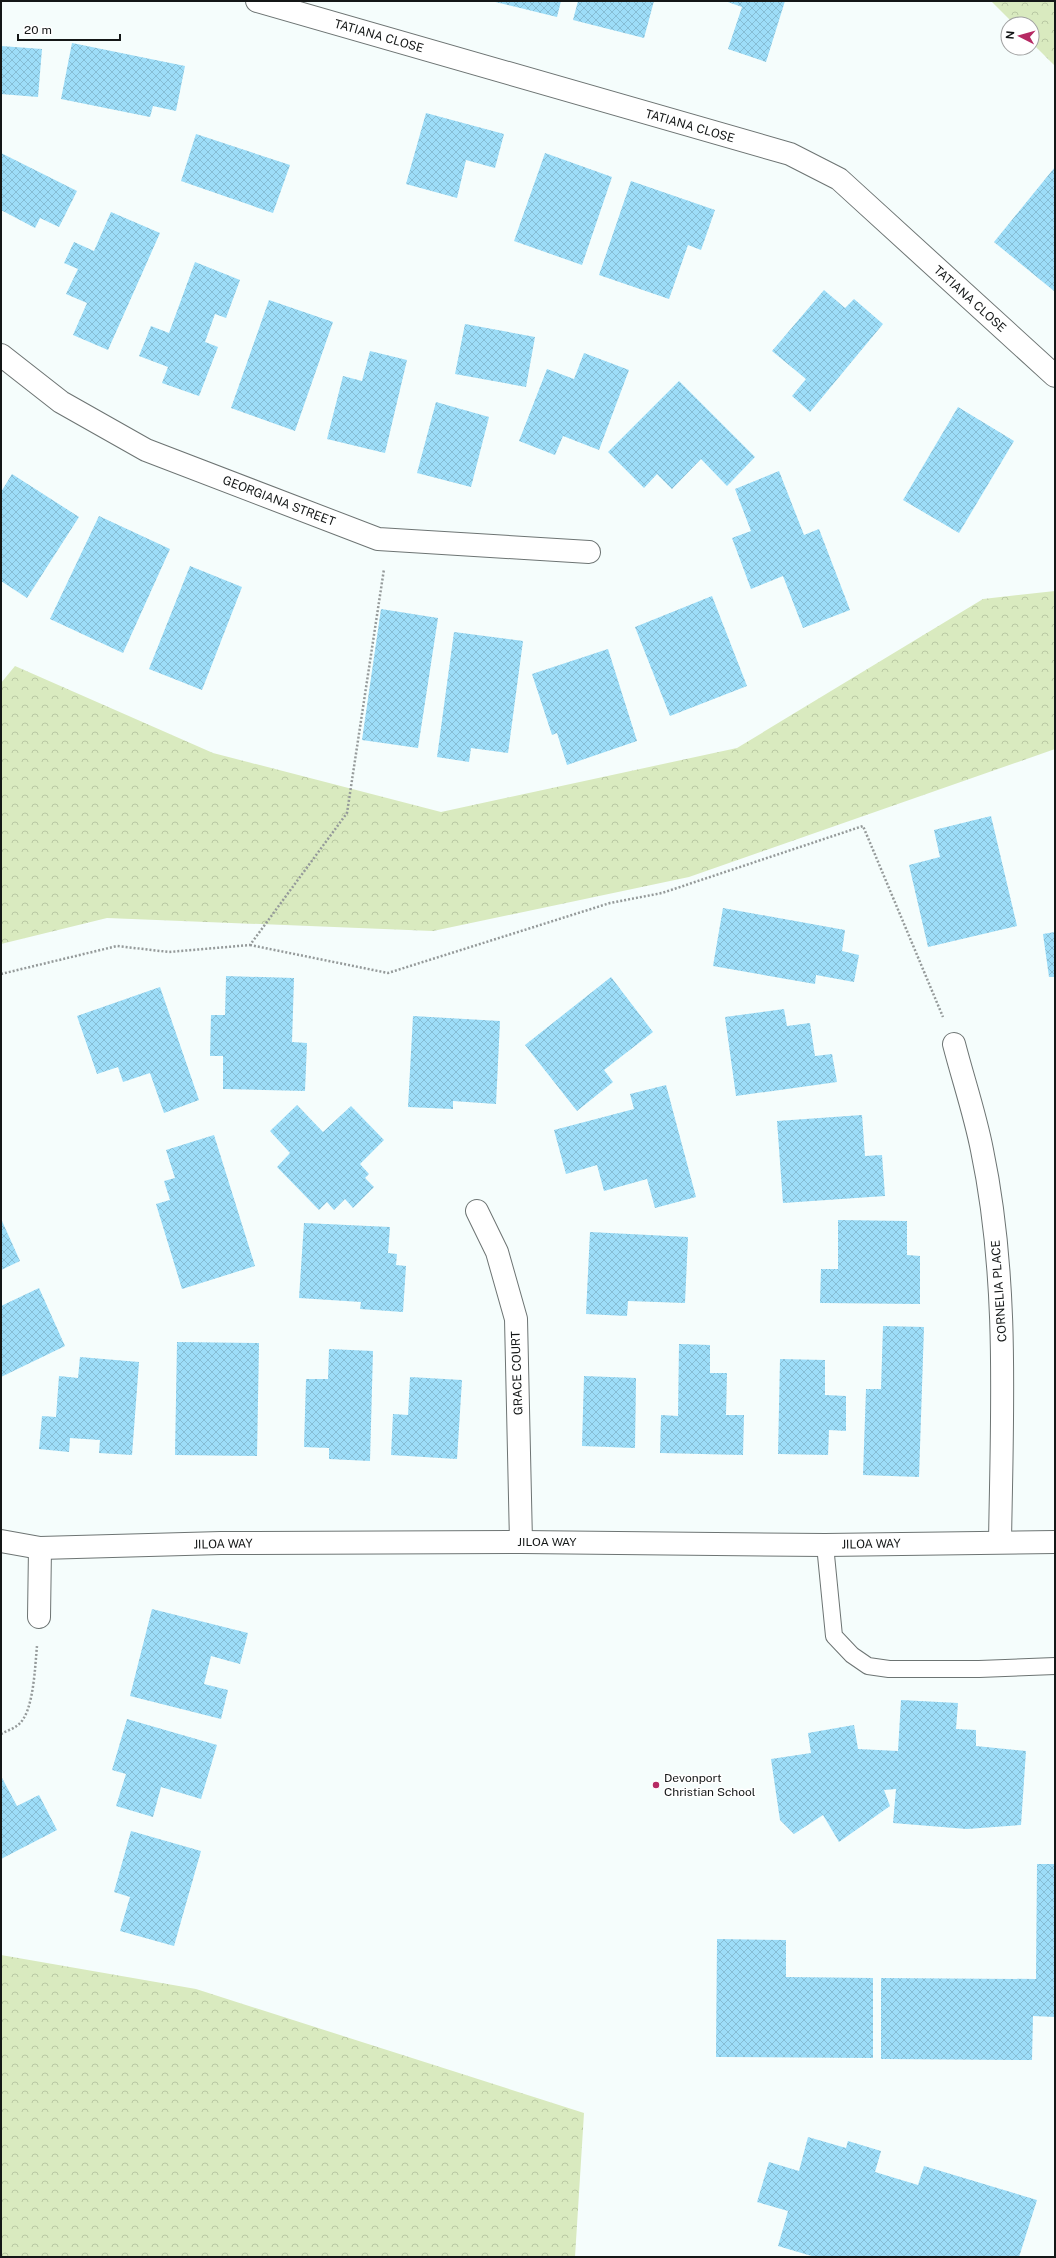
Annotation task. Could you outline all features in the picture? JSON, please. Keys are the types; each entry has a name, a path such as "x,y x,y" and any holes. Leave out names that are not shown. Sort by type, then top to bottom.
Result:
{"street":[{"name":"TATIANA CLOSE","path":"257,1 790,154 839,179 1055,376"},
{"name":"GEORGIANA STREET","path":"1,355 61,402 146,450 371,536 388,540 589,552"},
{"name":"CORNELIA PLACE","path":"954,1044 982,1150 995,1239 1003,1358 1000,1542"},
{"name":"GRACE COURT","path":"476,1211 497,1252 516,1319 521,1542"},
{"name":"JILOA WAY","path":"1,1541 40,1548 221,1543 521,1542 824,1545 1055,1542"},
{"path":"39,1617 40,1548"}],"lane":[{"path":"824,1545 834,1636 852,1655 868,1666 889,1669 979,1669 1055,1666"}],"path":[{"path":"250,945 347,813 388,540"},
{"path":"1,974 117,946 169,952 250,945 388,973 610,903 662,893 863,826 954,1044"},
{"path":"1,1734 19,1725 33,1692 39,1617"}],"green space":[{"path":"991,1 1055,1 1055,66 1040,51 1040,16 1006,16"},
{"path":"1055,591 1055,749 689,877 433,931 107,918 1,944 1,683 15,666 213,753 441,812 737,748 983,599"},
{"path":"1,1955 196,1989 584,2113 575,2257 1,2257"}],"building":[{"path":"491,1 561,1 557,17"},
{"path":"578,1 654,1 644,38 573,20"},
{"path":"725,1 785,1 766,62 728,49 742,7"},
{"path":"72,43 185,66 176,111 153,106 150,117 61,99"},
{"path":"1,46 42,49 38,97 1,94"},
{"path":"426,113 504,134 495,168 466,160 457,198 406,184"},
{"path":"196,134 290,165 273,213 181,181"},
{"path":"1,153 77,191 59,227 40,218 35,228 1,210"},
{"path":"545,153 612,177 582,265 514,241"},
{"path":"1055,167 1055,290 1054,291 994,242"},
{"path":"631,181 715,210 701,250 688,245 669,299 599,275"},
{"path":"111,212 160,233 108,350 73,335 87,303 66,294 78,269 64,263 74,242 94,251"},
{"path":"195,262 240,280 226,318 215,314 205,342 218,347 199,396 162,383 168,367 139,356 151,326 169,333"},
{"path":"824,290 845,308 854,299 883,324 810,412 792,396 806,379 772,351"},
{"path":"269,300 333,322 295,431 231,408"},
{"path":"465,324 535,337 526,387 455,374"},
{"path":"370,351 407,360 385,453 327,439 343,376 362,381"},
{"path":"584,353 629,370 599,450 563,436 555,455 519,441 547,369 574,379"},
{"path":"679,381 755,457 727,486 701,459 672,489 657,474 644,488 608,452"},
{"path":"436,402 489,417 471,487 417,473"},
{"path":"958,407 1014,441 959,533 903,500"},
{"path":"779,471 804,535 819,529 850,610 803,628 783,576 751,589 732,538 751,531 735,489"},
{"path":"12,474 79,517 27,598 1,581 1,492"},
{"path":"99,516 170,549 123,653 50,619"},
{"path":"190,566 242,587 202,690 149,669"},
{"path":"712,596 747,686 670,716 635,627"},
{"path":"381,609 438,618 418,748 362,740"},
{"path":"454,632 523,641 508,753 471,748 469,762 437,757"},
{"path":"608,649 637,741 567,765 557,733 552,735 532,674"},
{"path":"991,816 1017,926 928,947 909,865 940,857 934,830"},
{"path":"723,908 845,930 842,951 859,955 854,982 816,975 815,984 713,966"},
{"path":"1055,932 1055,977 1049,977 1043,934"},
{"path":"226,976 294,978 292,1042 307,1043 305,1091 223,1089 223,1056 210,1056 211,1015 225,1015"},
{"path":"611,977 653,1032 604,1070 613,1082 577,1111 525,1045"},
{"path":"160,987 199,1100 164,1113 150,1073 123,1082 118,1067 97,1074 77,1016"},
{"path":"784,1009 787,1026 810,1023 815,1056 832,1054 837,1082 736,1096 725,1017"},
{"path":"413,1016 500,1021 496,1104 453,1101 453,1109 408,1107"},
{"path":"666,1085 696,1197 655,1208 647,1179 604,1191 597,1165 566,1174 554,1130 634,1109 630,1094"},
{"path":"297,1105 323,1132 351,1106 384,1140 360,1164 369,1174 365,1178 374,1187 353,1208 345,1199 334,1210 327,1202 319,1210 277,1167 290,1153 270,1131"},
{"path":"862,1115 865,1156 882,1155 885,1196 783,1203 777,1121"},
{"path":"214,1135 255,1266 182,1289 156,1204 170,1200 164,1181 175,1178 166,1150"},
{"path":"838,1220 907,1221 907,1255 920,1256 920,1304 820,1303 821,1269 838,1269"},
{"path":"2,1221 20,1261 1,1270 1,1222"},
{"path":"304,1223 390,1227 388,1253 397,1254 396,1265 406,1266 403,1312 360,1309 361,1302 299,1298"},
{"path":"590,1232 688,1237 685,1303 628,1301 627,1316 586,1314"},
{"path":"39,1288 65,1346 1,1377 1,1306"},
{"path":"883,1326 924,1327 919,1477 863,1475 866,1389 881,1389"},
{"path":"177,1342 259,1343 257,1456 175,1455"},
{"path":"679,1344 710,1345 710,1373 727,1373 726,1415 744,1415 743,1455 660,1453 661,1415 678,1416"},
{"path":"329,1349 373,1351 370,1461 329,1459 329,1448 304,1447 306,1379 328,1379"},
{"path":"80,1357 139,1362 132,1455 99,1453 100,1440 70,1438 69,1452 39,1449 42,1416 56,1417 59,1376 78,1378"},
{"path":"780,1359 825,1360 825,1395 846,1396 846,1431 829,1430 828,1455 778,1454"},
{"path":"584,1376 636,1378 635,1448 582,1446"},
{"path":"410,1377 462,1380 457,1459 391,1455 393,1414 408,1415"},
{"path":"152,1609 248,1633 240,1664 211,1656 204,1684 228,1690 221,1719 130,1696"},
{"path":"901,1700 958,1703 956,1729 976,1730 976,1746 1026,1751 1021,1825 967,1829 893,1823 896,1789 884,1790 890,1806 839,1842 823,1815 794,1834 780,1820 771,1759 811,1753 808,1733 854,1725 858,1749 898,1751"},
{"path":"127,1719 217,1745 201,1799 161,1787 153,1817 116,1806 126,1774 112,1770"},
{"path":"1,1776 17,1806 39,1795 57,1830 1,1859"},
{"path":"131,1831 201,1851 174,1946 120,1931 130,1897 114,1892"},
{"path":"1037,1864 1055,1864 1055,2017 1033,2016 1032,2060 881,2059 881,1978 1036,1979"},
{"path":"717,1939 786,1940 786,1977 873,1978 873,2058 716,2057"},
{"path":"808,2137 846,2148 848,2141 881,2151 875,2172 918,2185 924,2166 1037,2200 1019,2257 815,2257 778,2246 788,2211 757,2202 769,2162 799,2171"}],"place":[{"name":"Devonport Christian School","path":"656,1785"}]}
